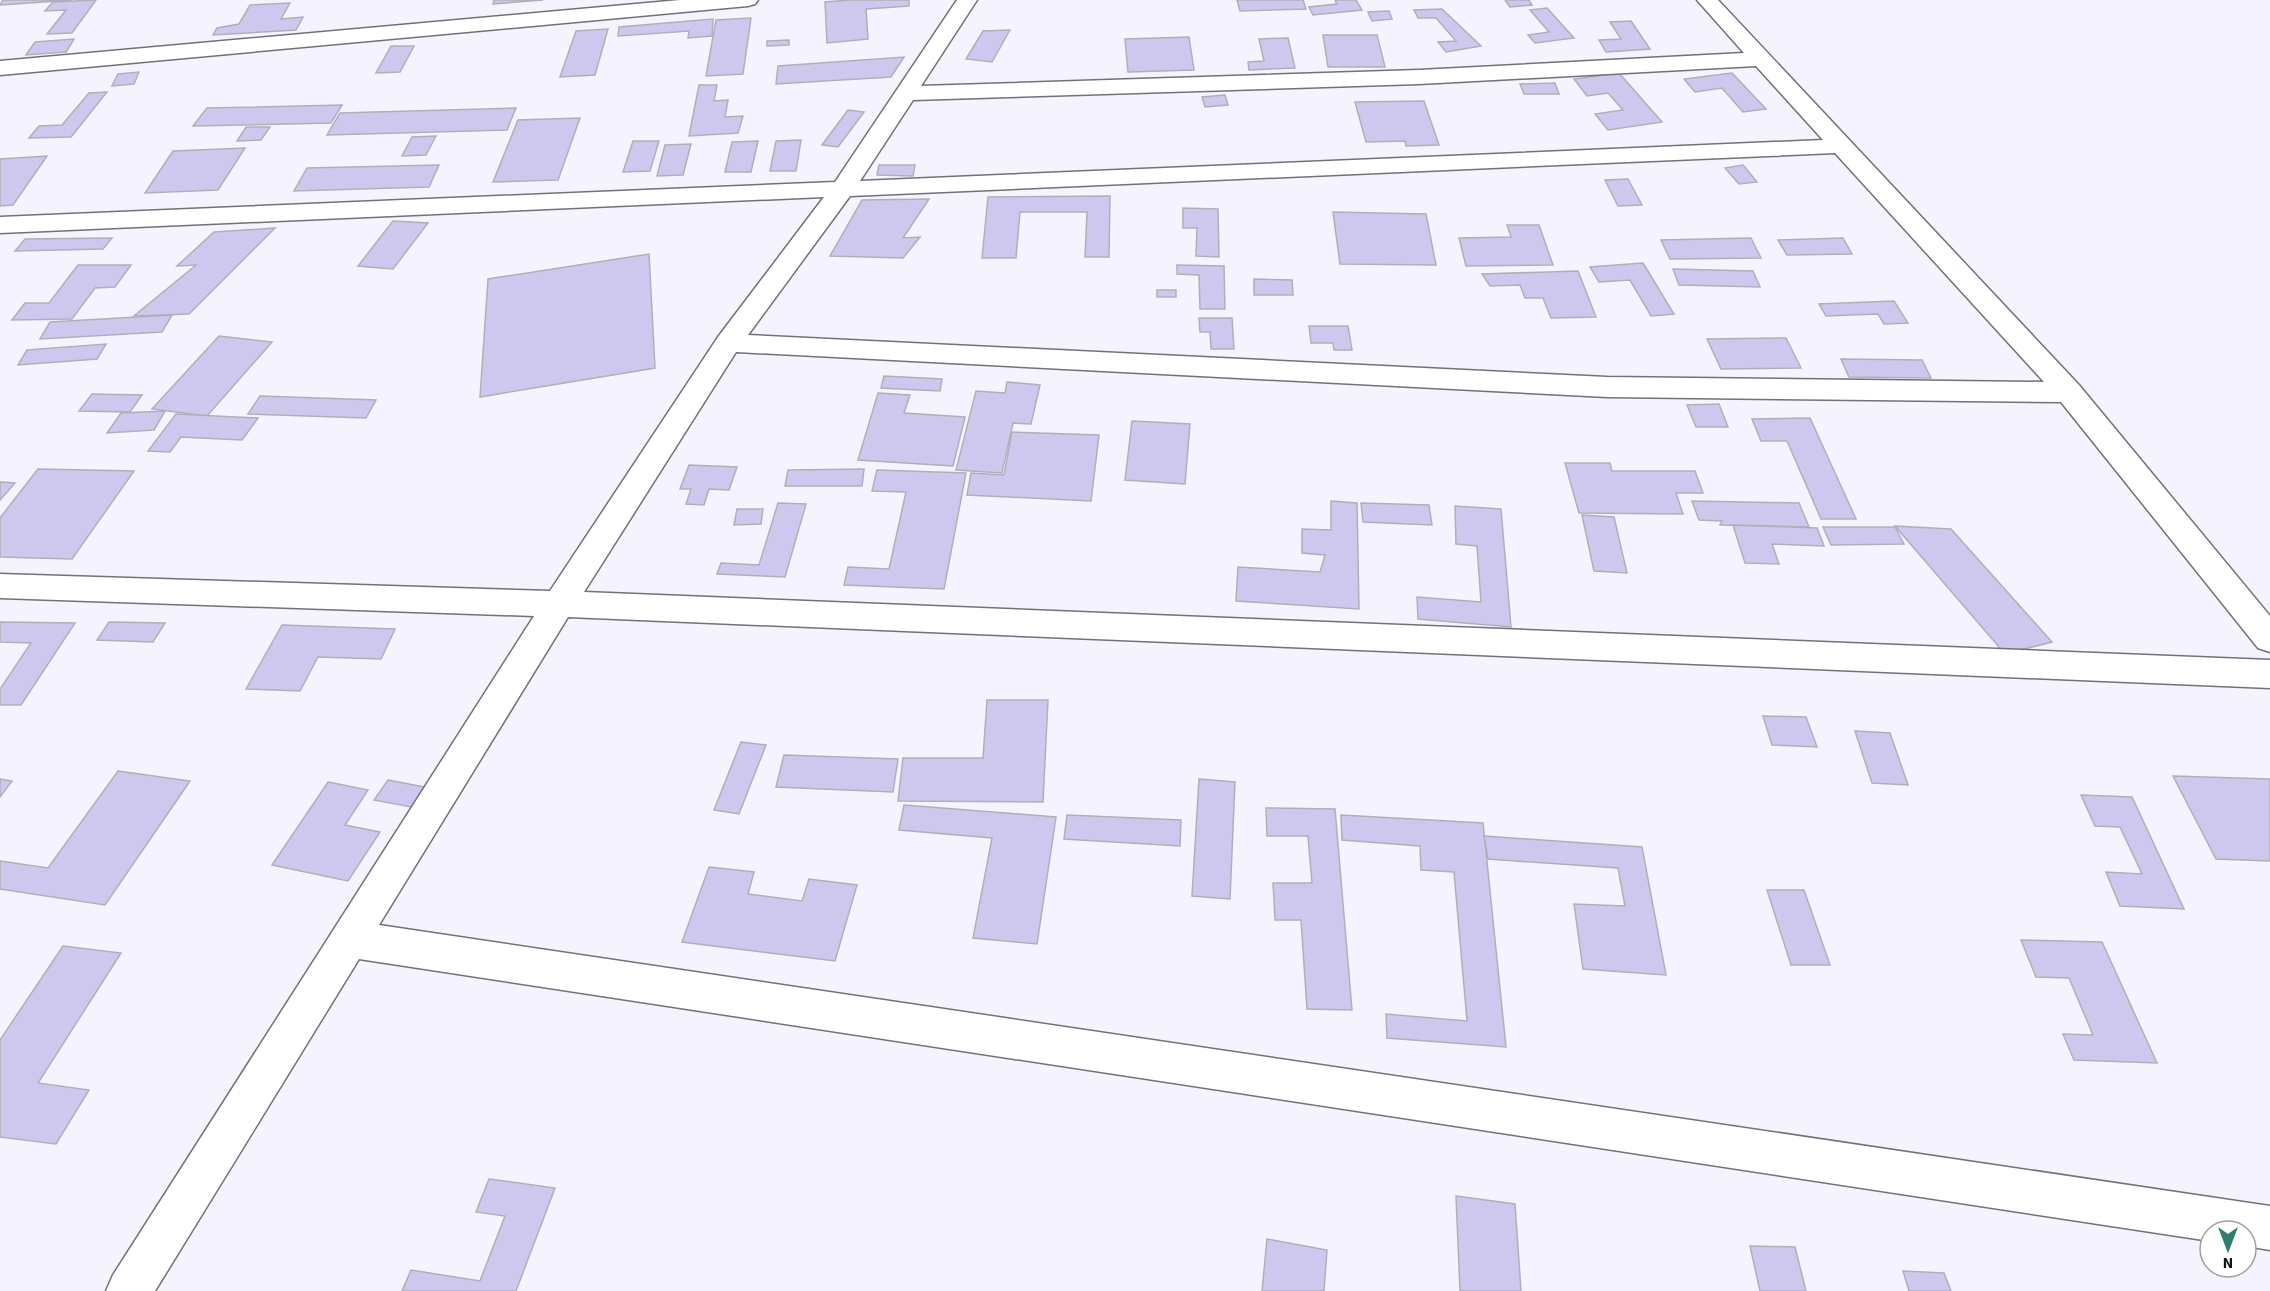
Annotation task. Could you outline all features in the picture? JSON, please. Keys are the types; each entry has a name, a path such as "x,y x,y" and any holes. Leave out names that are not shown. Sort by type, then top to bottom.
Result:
{"street":[{"path":"0,68 748,0"},
{"path":"129,1291 559,604 729,343 843,188 908,93 967,0"},
{"path":"1707,0 1759,59 2069,392 2270,639"},
{"path":"908,93 1419,77 1759,59"},
{"path":"0,225 1841,146"},
{"path":"729,343 1607,387 2069,392"},
{"path":"0,586 559,604 2270,674"},
{"path":"351,939 2270,1228"}],"building":[{"path":"3,0 72,0 0,5"},
{"path":"96,0 72,33 47,34 66,10 45,11 53,2"},
{"path":"494,0 543,0 493,4"},
{"path":"909,0 909,6 866,9 868,39 827,43 825,2"},
{"path":"1237,0 1303,0 1306,9 1240,11"},
{"path":"1335,0 1356,0 1362,10 1313,15 1309,7 1337,4"},
{"path":"1505,0 1529,0 1532,5 1510,7"},
{"path":"290,3 281,19 303,17 296,30 213,35 217,28 239,24 250,5"},
{"path":"1547,8 1574,38 1535,43 1528,35 1549,32 1530,10"},
{"path":"1442,9 1481,46 1446,52 1438,42 1456,41 1436,18 1418,18 1414,10"},
{"path":"1389,11 1392,19 1372,21 1368,12"},
{"path":"751,18 743,74 706,76 716,20"},
{"path":"713,19 712,36 688,38 689,31 618,36 619,27"},
{"path":"1631,21 1650,49 1606,52 1599,40 1621,39 1610,22"},
{"path":"608,29 595,75 560,77 576,31"},
{"path":"1010,30 992,62 966,59 983,31"},
{"path":"1323,35 1377,35 1385,67 1328,67"},
{"path":"1189,37 1194,70 1128,72 1125,39"},
{"path":"1288,38 1295,68 1249,70 1248,62 1264,61 1259,39"},
{"path":"74,39 66,52 26,55 35,42"},
{"path":"789,40 789,45 767,46 767,41"},
{"path":"391,46 414,46 400,72 376,73"},
{"path":"904,57 891,77 776,84 778,66"},
{"path":"139,72 134,84 112,86 118,74"},
{"path":"1619,73 1662,122 1608,130 1595,114 1623,110 1608,93 1587,96 1574,79"},
{"path":"1732,73 1766,109 1743,112 1722,88 1695,92 1684,79"},
{"path":"1555,83 1559,94 1524,94 1520,84"},
{"path":"699,85 717,85 714,101 728,100 725,117 743,116 738,133 689,136"},
{"path":"107,92 71,137 29,138 39,126 62,125 89,93"},
{"path":"1225,95 1228,105 1205,107 1202,97"},
{"path":"1424,101 1439,145 1406,146 1405,141 1366,142 1355,102"},
{"path":"342,105 331,123 193,126 207,108"},
{"path":"516,108 507,130 327,135 340,113"},
{"path":"848,110 864,112 838,147 822,145"},
{"path":"580,118 558,180 493,182 518,120"},
{"path":"246,127 270,127 261,140 237,141"},
{"path":"436,136 426,155 402,156 412,137"},
{"path":"801,140 796,171 770,171 776,141"},
{"path":"633,141 659,141 650,171 623,172"},
{"path":"758,141 751,172 725,172 732,142"},
{"path":"691,144 683,175 657,176 665,145"},
{"path":"245,148 218,190 145,193 173,151"},
{"path":"47,156 13,205 0,206 0,159"},
{"path":"439,165 429,187 294,191 307,168"},
{"path":"879,165 915,165 913,176 877,175"},
{"path":"1743,165 1757,182 1739,184 1725,168"},
{"path":"1628,179 1642,205 1618,206 1605,180"},
{"path":"1110,196 1109,257 1085,257 1087,212 1020,212 1016,258 982,258 988,197"},
{"path":"929,199 903,238 920,237 903,258 830,256 862,200"},
{"path":"1183,208 1218,209 1219,257 1196,256 1197,228 1183,228"},
{"path":"1333,212 1426,214 1436,265 1340,264"},
{"path":"393,221 428,223 393,269 358,266"},
{"path":"1507,225 1539,225 1553,265 1466,266 1459,238 1511,237"},
{"path":"275,228 189,314 134,316 196,265 177,266 214,232"},
{"path":"112,238 103,249 15,251 25,239"},
{"path":"1751,238 1761,258 1670,259 1661,240"},
{"path":"1843,238 1852,254 1787,255 1778,240"},
{"path":"649,254 655,368 480,397 488,279"},
{"path":"1643,263 1674,314 1651,316 1630,280 1599,282 1590,267"},
{"path":"78,265 131,265 115,287 95,288 72,319 12,320 25,303 49,303"},
{"path":"1177,265 1224,266 1225,309 1200,309 1199,275 1177,274"},
{"path":"1673,269 1753,271 1760,287 1679,285"},
{"path":"1578,271 1596,317 1551,318 1543,298 1525,298 1520,285 1490,286 1482,274"},
{"path":"1254,279 1292,280 1293,295 1254,295"},
{"path":"1157,290 1176,290 1176,297 1157,297"},
{"path":"1894,301 1908,323 1884,324 1878,314 1826,316 1819,304"},
{"path":"172,315 162,332 40,339 50,322"},
{"path":"1199,318 1232,318 1234,349 1211,349 1210,332 1200,332"},
{"path":"1309,326 1348,326 1352,350 1334,350 1333,343 1311,343"},
{"path":"219,336 272,342 207,416 152,409"},
{"path":"1786,338 1801,368 1721,369 1707,339"},
{"path":"106,344 97,359 18,365 27,350"},
{"path":"1841,359 1922,360 1931,378 1849,377"},
{"path":"884,376 942,379 940,391 881,388"},
{"path":"1007,382 1040,385 1031,424 1013,423 1002,473 956,470 976,391 1005,393"},
{"path":"878,393 910,395 904,413 965,417 953,466 858,460"},
{"path":"92,394 142,395 130,412 79,411"},
{"path":"260,396 376,400 366,418 248,414"},
{"path":"1719,404 1728,427 1696,427 1687,405"},
{"path":"165,411 154,430 107,433 121,413"},
{"path":"176,414 258,418 242,440 181,437 170,452 148,451"},
{"path":"1810,418 1856,519 1821,519 1787,441 1761,441 1752,419"},
{"path":"1132,421 1190,424 1185,484 1125,480"},
{"path":"1012,432 1099,435 1091,501 967,495 971,473 1004,475"},
{"path":"1565,463 1610,463 1612,471 1695,471 1703,493 1676,493 1683,514 1579,513"},
{"path":"689,465 737,467 729,490 709,489 704,505 686,504 691,489 680,489"},
{"path":"38,469 134,471 72,559 0,557 0,518"},
{"path":"864,469 862,486 785,486 788,470"},
{"path":"877,470 966,473 944,589 844,585 848,567 889,569 906,492 872,491"},
{"path":"0,482 15,483 0,500"},
{"path":"1331,501 1357,503 1359,609 1236,601 1238,567 1320,572 1325,555 1302,553 1302,529 1331,530"},
{"path":"1692,501 1799,503 1809,527 1720,525 1722,521 1699,520"},
{"path":"778,503 806,504 785,577 717,574 721,563 759,565"},
{"path":"1361,503 1429,505 1432,525 1363,522"},
{"path":"1455,506 1501,509 1511,627 1418,619 1417,597 1481,602 1477,546 1456,544"},
{"path":"737,509 763,509 761,524 734,525"},
{"path":"1582,515 1614,517 1627,573 1594,571"},
{"path":"1733,525 1817,528 1824,546 1772,544 1779,564 1745,563"},
{"path":"1895,526 1951,529 2052,642 2005,654"},
{"path":"1823,527 1895,527 1904,544 1831,545"},
{"path":"0,622 75,623 21,705 0,705 0,689 31,643 0,642"},
{"path":"109,622 165,623 153,642 97,640"},
{"path":"282,625 395,629 381,659 318,657 300,691 246,689"},
{"path":"987,700 1048,700 1043,802 898,801 903,758 983,758"},
{"path":"1763,716 1806,717 1817,747 1772,745"},
{"path":"1855,731 1890,733 1908,785 1872,783"},
{"path":"741,742 766,745 739,814 714,810"},
{"path":"784,755 898,759 893,792 776,787"},
{"path":"118,771 190,781 105,905 0,889 0,861 48,868"},
{"path":"2173,776 2270,779 2270,861 2216,859"},
{"path":"0,779 12,781 0,797"},
{"path":"1199,779 1235,782 1230,899 1192,896"},
{"path":"388,780 435,789 422,809 374,800"},
{"path":"328,782 368,790 345,825 380,832 348,881 272,865"},
{"path":"2081,795 2132,797 2184,909 2120,906 2106,872 2142,874 2120,827 2095,826"},
{"path":"904,805 1056,817 1037,944 973,938 992,838 899,830"},
{"path":"1266,808 1335,809 1352,1010 1307,1009 1301,920 1275,920 1273,883 1312,883 1308,836 1267,836"},
{"path":"1067,815 1181,820 1180,846 1064,839"},
{"path":"1341,815 1483,823 1506,1047 1387,1038 1386,1014 1467,1021 1454,872 1421,870 1420,846 1342,840"},
{"path":"1484,836 1642,847 1666,975 1583,969 1574,904 1625,906 1618,868 1488,859"},
{"path":"709,867 754,872 748,894 802,901 809,879 857,885 835,961 682,942"},
{"path":"1767,890 1804,890 1830,965 1791,965"},
{"path":"2021,940 2102,942 2157,1063 2074,1060 2063,1034 2093,1035 2069,978 2036,977"},
{"path":"63,946 121,953 38,1083 89,1090 56,1144 0,1137 0,1040"},
{"path":"489,1179 555,1188 516,1291 402,1291 411,1270 480,1281 505,1216 476,1212"},
{"path":"1456,1196 1515,1204 1521,1291 1460,1291"},
{"path":"1267,1239 1327,1250 1324,1291 1262,1291"},
{"path":"1750,1246 1795,1247 1806,1291 1760,1291"},
{"path":"1903,1271 1944,1273 1951,1291 1909,1291"}]}
